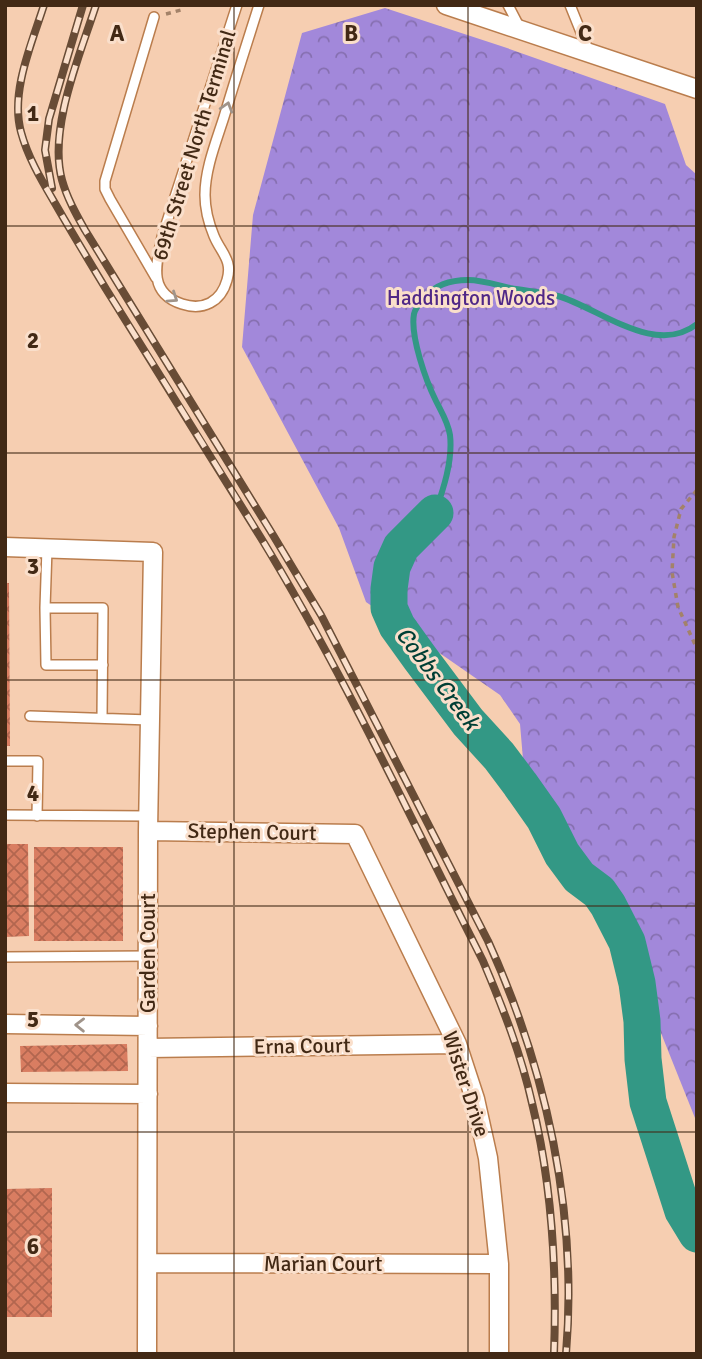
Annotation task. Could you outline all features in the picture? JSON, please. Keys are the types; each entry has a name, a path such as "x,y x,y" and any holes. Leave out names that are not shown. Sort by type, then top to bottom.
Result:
{"street":[{"path":"446,5 697,89"},
{"path":"5,547 47,548"},
{"name":"Garden Court","path":"47,548 153,552 148,823 147,1354"},
{"name":"Stephen Court","path":"148,823 355,834"},
{"name":"Wister Drive","path":"355,834 457,1044 475,1099 488,1158 499,1264 499,1354"},
{"path":"5,1024 148,1027"},
{"name":"Erna Court","path":"148,1048 457,1044"},
{"path":"5,1093 148,1094"},
{"name":"Marian Court","path":"148,1263 499,1264"}],"lane":[{"name":"69th Street North Terminal","path":"237,5 162,237 156,279 159,287 177,302 189,306 201,307 210,304 223,291 227,281 228,260 215,240 207,212 207,176 259,5"},
{"path":"508,5 521,31"},
{"path":"570,5 590,54"},
{"path":"154,17 105,181 105,190 156,279"},
{"path":"47,548 46,665 103,665"},
{"path":"46,608 103,608 103,718"},
{"path":"30,716 150,720"},
{"path":"5,761 38,761 37,816"},
{"path":"5,815 148,823"},
{"path":"5,957 148,956"}],"path":[{"path":"697,490 681,509 674,537 672,572 678,607 697,649"}],"green space":[{"name":"Haddington Woods","path":"385,8 665,104 686,165 697,175 697,1123 657,1023 569,848 524,771 520,724 500,695 366,602 339,528 242,347 253,215 302,33"}],"building":[{"path":"5,583 9,583 10,746 5,746"},
{"path":"5,844 28,844 29,936 5,937"},
{"path":"34,847 123,847 123,941 34,941"},
{"path":"127,1044 128,1071 21,1072 20,1046"},
{"path":"52,1188 52,1317 5,1317 5,1189"}],"waterway":[{"name":"Cobbs Creek","path":"435,513 449,465 450,435 424,370 413,323 417,307 434,289 451,282 473,280 558,296 645,333 681,333 697,324"},
{"name":"Cobbs Creek","path":"435,513 401,547 392,567 389,608 397,626 420,658 468,722 520,784 579,877 599,892 627,942 637,983 642,1021 648,1102 683,1211 697,1234"}],"railway":[{"path":"44,5 24,68 18,101 21,132 31,160 87,258 261,538 321,642 483,961 504,1014 528,1085 549,1196 554,1259 554,1354"},
{"path":"52,188 45,150 49,119 83,5"},
{"path":"96,5 62,115 59,160 64,187 85,230 321,615 488,941 526,1040 553,1142 567,1248 566,1354"}]}
